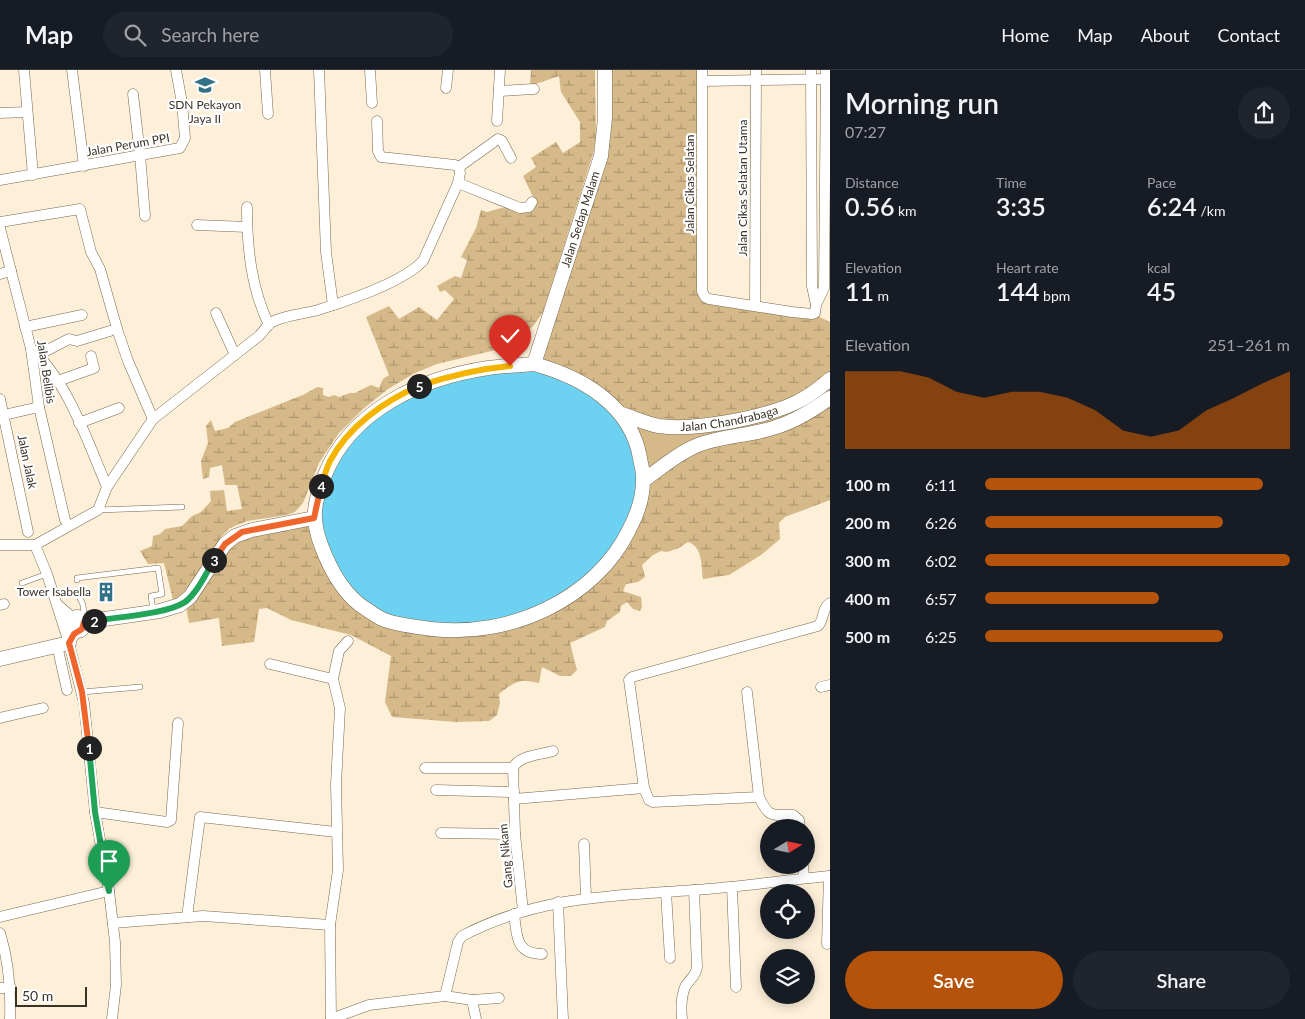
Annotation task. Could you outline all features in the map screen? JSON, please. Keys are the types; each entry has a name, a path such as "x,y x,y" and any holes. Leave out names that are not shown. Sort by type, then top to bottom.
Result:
{"street":[{"path":"24,70 33,175"},
{"path":"72,70 84,166"},
{"name":"Jalan Perum PPI","path":"0,180 177,149 183,144 185,134 176,70"},
{"path":"265,70 268,114"},
{"path":"319,70 326,252 333,305"},
{"path":"370,70 372,103"},
{"path":"446,88 448,70"},
{"path":"497,121 500,70"},
{"name":"Jalan Sedap Malam","path":"534,364 601,156 605,118 605,70"},
{"name":"Jalan Cikas Selatan","path":"702,70 702,291 705,297 755,306"},
{"name":"Jalan Cikas Selatan Utama","path":"755,306 756,70"},
{"path":"703,81 756,81 811,75 827,76 827,288 816,305"},
{"path":"755,306 792,312 813,314 815,312 816,305 812,286 811,75"},
{"path":"499,91 534,89"},
{"path":"133,94 144,216"},
{"path":"0,113 27,112"},
{"path":"377,121 378,151 381,156 459,167"},
{"path":"459,167 498,140 502,141 511,158"},
{"path":"0,545 36,545 98,510 107,487 153,419 259,336 269,324 282,318 333,305 383,287 421,264 458,183 459,167"},
{"path":"458,183 520,208 529,207 532,202"},
{"path":"247,207 247,227 256,294 269,324"},
{"path":"0,222 80,209 91,252 100,268 118,332 153,419"},
{"path":"197,225 247,227"},
{"name":"Jalan Belibis","path":"0,228 25,327 35,352 39,407 65,520"},
{"path":"0,274 11,271"},
{"path":"812,286 827,288"},
{"path":"216,313 235,355"},
{"path":"25,327 82,314"},
{"path":"107,487 58,381 35,352 69,339 77,341 110,331"},
{"path":"58,381 94,368 92,356"},
{"path":"534,364 558,370 592,388 622,414 638,443 644,480 638,512 622,544 602,569 580,589 540,613 517,622 453,632 383,620 362,607 345,590 328,566 319,541 314,518 319,492 331,460 357,426 382,406 417,387 450,376 488,368 534,364"},
{"name":"Jalan Chandrabaga","path":"622,414 658,426 690,428 716,424 781,409 811,394 830,379"},
{"name":"Jalan Chandrabaga","path":"644,480 676,457 699,444 775,428 803,416 830,398"},
{"name":"Jalan Jalak","path":"0,399 28,532"},
{"path":"2,415 39,407"},
{"path":"79,423 118,408"},
{"path":"0,659 74,630 170,608 185,602 222,549 235,536 252,530 314,518"},
{"path":"36,545 56,602 74,630 67,690"},
{"path":"56,602 74,630 95,812 109,891 115,942 116,985 112,1019"},
{"path":"759,797 654,802 647,798 628,685 630,678 818,626 822,621 824,609 830,603"},
{"path":"348,642 339,652 333,679 340,704 336,832 338,870 330,924 331,1019 369,1005 445,996 472,1000 499,998"},
{"path":"270,664 333,679"},
{"path":"747,692 759,797 766,811 771,815 793,815 798,819"},
{"path":"0,718 43,708"},
{"path":"95,812 167,822 171,820 178,724"},
{"path":"425,768 513,768 517,761 553,751"},
{"name":"Gang Nikam","path":"513,768 519,944 529,952 542,954"},
{"path":"436,790 514,795 644,788"},
{"path":"187,917 200,817 336,832"},
{"path":"441,833 516,834"},
{"path":"584,844 586,898"},
{"path":"804,874 804,878"},
{"path":"445,996 458,942 462,936 519,913 558,902 586,898 732,887 830,876 827,944"},
{"path":"732,887 736,987"},
{"path":"682,1019 681,1007 684,989 696,973 697,967 694,890"},
{"path":"0,917 109,891"},
{"path":"666,892 670,958"},
{"path":"558,902 563,1019"},
{"path":"113,922 203,916 330,924"},
{"path":"0,933 7,955 11,988 10,1019"},
{"path":"0,988 11,988"},
{"path":"472,1000 476,1019"}],"lane":[{"path":"98,510 182,507"},
{"path":"77,580 77,578 158,568 162,594 150,596 153,612"},
{"path":"22,583 47,574"},
{"path":"74,630 83,605 79,596"},
{"path":"82,692 140,687"}],"green space":[{"path":"531,70 595,70 596,138 593,154 543,312 534,325 518,340 504,348 437,364 415,373 388,389 363,409 339,433 319,463 303,503 295,512 247,521 230,528 222,536 189,586 179,598 173,600 164,563 148,564 140,551 152,546 153,536 160,534 165,529 182,526 192,516 201,512 211,501 210,491 224,490 227,511 242,509 237,485 225,485 222,465 210,468 209,477 203,479 201,461 208,443 206,426 211,420 215,431 228,428 235,422 305,394 317,387 323,388 323,395 329,397 334,395 339,397 355,393 371,385 379,388 383,379 389,375 366,317 389,306 399,319 419,307 437,320 454,299 445,290 440,292 437,286 455,276 461,278 467,260 461,257 476,228 481,210 487,212 501,208 530,210 535,201 523,176 536,167 531,158 556,142 563,153 580,142 580,122 561,92 559,76 530,86"},
{"path":"605,70 702,70 705,297 813,314 830,322 830,379 781,409 662,426 534,364 601,156"},
{"path":"830,379 830,398 644,480 622,414"},
{"path":"830,398 830,500 785,517 779,523 780,539 761,555 729,575 703,579 699,552 693,544 688,542 679,548 667,552 661,551 653,555 642,565 645,577 638,582 626,584 623,591 641,597 642,607 640,611 633,609 627,602 621,606 620,612 607,621 605,627 570,643 577,670 571,676 560,676 542,667 539,683 517,682 499,694 500,703 497,715 489,721 456,722 392,717 385,702 391,656 351,635 291,620 267,608 259,609 254,642 222,646 219,618 189,623 185,602 235,536 644,480 689,449 741,436"}],"water":[{"path":"534,364 592,388 638,443 638,512 602,569 517,622 422,628 362,607 320,542 319,492 347,439 417,387"}],"place":[{"name":"SDN Pekayon Jaya II","path":"205,85"},
{"name":"Tower Isabella","path":"106,592"}],"route":[{"path":"109,891 95,812 84,703 69,643 74,634 84,627 84,622 160,611 180,605 194,592 225,544 235,536 242,532 314,518 319,492 331,460 357,426 382,406 417,387 450,376 488,368 510,366"}]}
